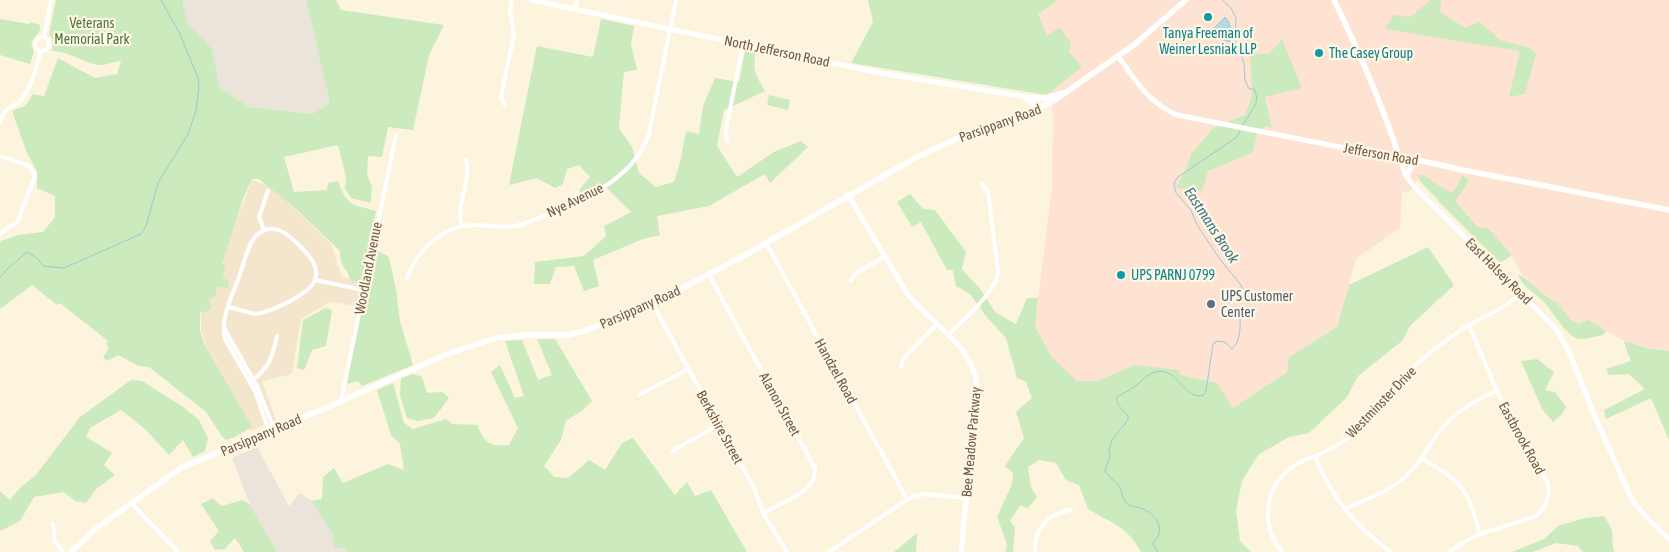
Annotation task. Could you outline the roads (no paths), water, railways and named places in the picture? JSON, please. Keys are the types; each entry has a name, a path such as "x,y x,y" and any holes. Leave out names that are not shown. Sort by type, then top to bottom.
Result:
{"main road":[{"name":"Parsippany Road","path":"72,552 98,527 181,468 447,354 507,336 569,335 590,329 652,303 709,275 898,166 943,144 1038,110 1118,56 1154,29 1186,0"},
{"name":"East Halsey Road","path":"1334,0 1376,93 1399,156"},
{"path":"1033,98 1051,97 1071,89"},
{"name":"Jefferson Road","path":"1399,156 1669,210"}],"street":[{"path":"44,37 51,0"},
{"path":"505,105 501,97 514,35 510,10 512,0"},
{"name":"North Jefferson Road","path":"531,0 889,74 1033,98"},
{"path":"575,9 577,0"},
{"name":"Nye Avenue","path":"462,226 500,227 523,224 591,195 611,182 629,165 641,151 649,134 676,0"},
{"path":"41,51 49,46 48,40 44,37"},
{"path":"41,51 36,48 35,42 39,38 44,37"},
{"path":"726,141 726,129 743,44"},
{"path":"0,122 2,111 21,100 28,87 41,51"},
{"name":"Jefferson Road","path":"1118,56 1146,94 1160,107 1177,116 1384,155 1399,156"},
{"path":"1024,97 1038,110"},
{"path":"1033,98 1038,103 1038,110"},
{"name":"Woodland Avenue","path":"341,401 396,136"},
{"path":"0,156 29,166 35,176 18,221 0,234"},
{"name":"East Halsey Road","path":"1399,156 1407,177 1547,319 1563,340 1632,500 1669,539"},
{"path":"407,278 411,267 430,243 445,232 462,226 459,215 468,171 466,159"},
{"path":"1407,177 1410,168 1419,161"},
{"path":"948,335 994,286 997,278 998,271 988,192 982,184"},
{"path":"264,230 259,217 268,191"},
{"name":"Bee Meadow Parkway","path":"848,195 914,303 966,354 974,368 977,381 961,552"},
{"path":"229,307 255,314 266,312 305,292 315,280 316,269 312,259 287,233 276,229 264,230 254,238 229,307 225,321 224,328 233,349 260,392 271,430"},
{"name":"Handzel Road","path":"766,243 907,499"},
{"path":"851,281 855,274 885,256"},
{"name":"Alanon Street","path":"709,275 815,468 816,476 810,486 764,513"},
{"path":"315,280 363,290"},
{"name":"Westminster Drive","path":"1282,552 1269,526 1268,509 1269,498 1279,480 1289,469 1295,464 1334,447 1359,429 1405,375 1440,345 1469,325 1513,301 1520,293"},
{"name":"Berkshire Street","path":"652,303 754,488 764,513 786,552"},
{"path":"901,367 904,359 937,324"},
{"name":"Eastbrook Road","path":"1449,552 1480,534 1536,516 1546,506 1549,493 1547,481 1523,443 1497,391 1469,325"},
{"path":"251,380 266,368 269,363 277,336"},
{"path":"638,395 688,369"},
{"path":"1344,509 1398,482 1411,472 1441,429 1456,413 1472,402 1497,391"},
{"path":"672,451 719,425"},
{"path":"1316,456 1328,484 1344,509 1364,531 1390,552"},
{"path":"1421,458 1454,480 1464,490 1470,502 1480,534"},
{"path":"829,552 907,499 926,494 966,498"},
{"path":"131,503 178,552"},
{"path":"1035,552 1038,529 1061,512 1070,510"},
{"path":"53,524 55,542 63,552"}],"water":[{"path":"1225,17 1231,29 1230,42 1220,39 1213,33 1214,28"}],"waterway":[{"path":"0,278 7,269 27,252 37,258 43,266 64,268 141,234 146,226 158,183 188,134 196,111 199,86 198,78 179,32 161,0"},
{"name":"Eastmans Brook","path":"1222,0 1231,8 1236,18 1235,43 1240,50 1244,64 1245,80 1249,89 1254,89 1257,99 1254,108 1243,125"},
{"name":"Eastmans Brook","path":"1240,131 1237,137 1178,177 1174,185 1176,193 1191,210 1196,223 1219,258 1241,285 1244,294 1243,300"},
{"name":"Eastmans Brook","path":"1158,552 1153,544 1159,534 1157,521 1148,512 1139,507 1130,506 1124,499 1118,485 1105,470 1110,456 1109,449 1112,440 1128,420 1128,416 1119,406 1116,398 1152,373 1163,371 1175,378 1191,393 1197,396 1204,395 1213,344 1217,341 1225,342 1232,349 1238,340 1241,307"}],"place":[{"name":"Tanya Freeman of Weiner Lesniak LLP","path":"1208,17"},
{"name":"The Casey Group","path":"1319,53"},
{"name":"UPS PARNJ 0799","path":"1121,275"},
{"name":"UPS Customer Center","path":"1211,304"}],"park label":[{"name":"Veterans Memorial Park","path":"92,32"}]}
